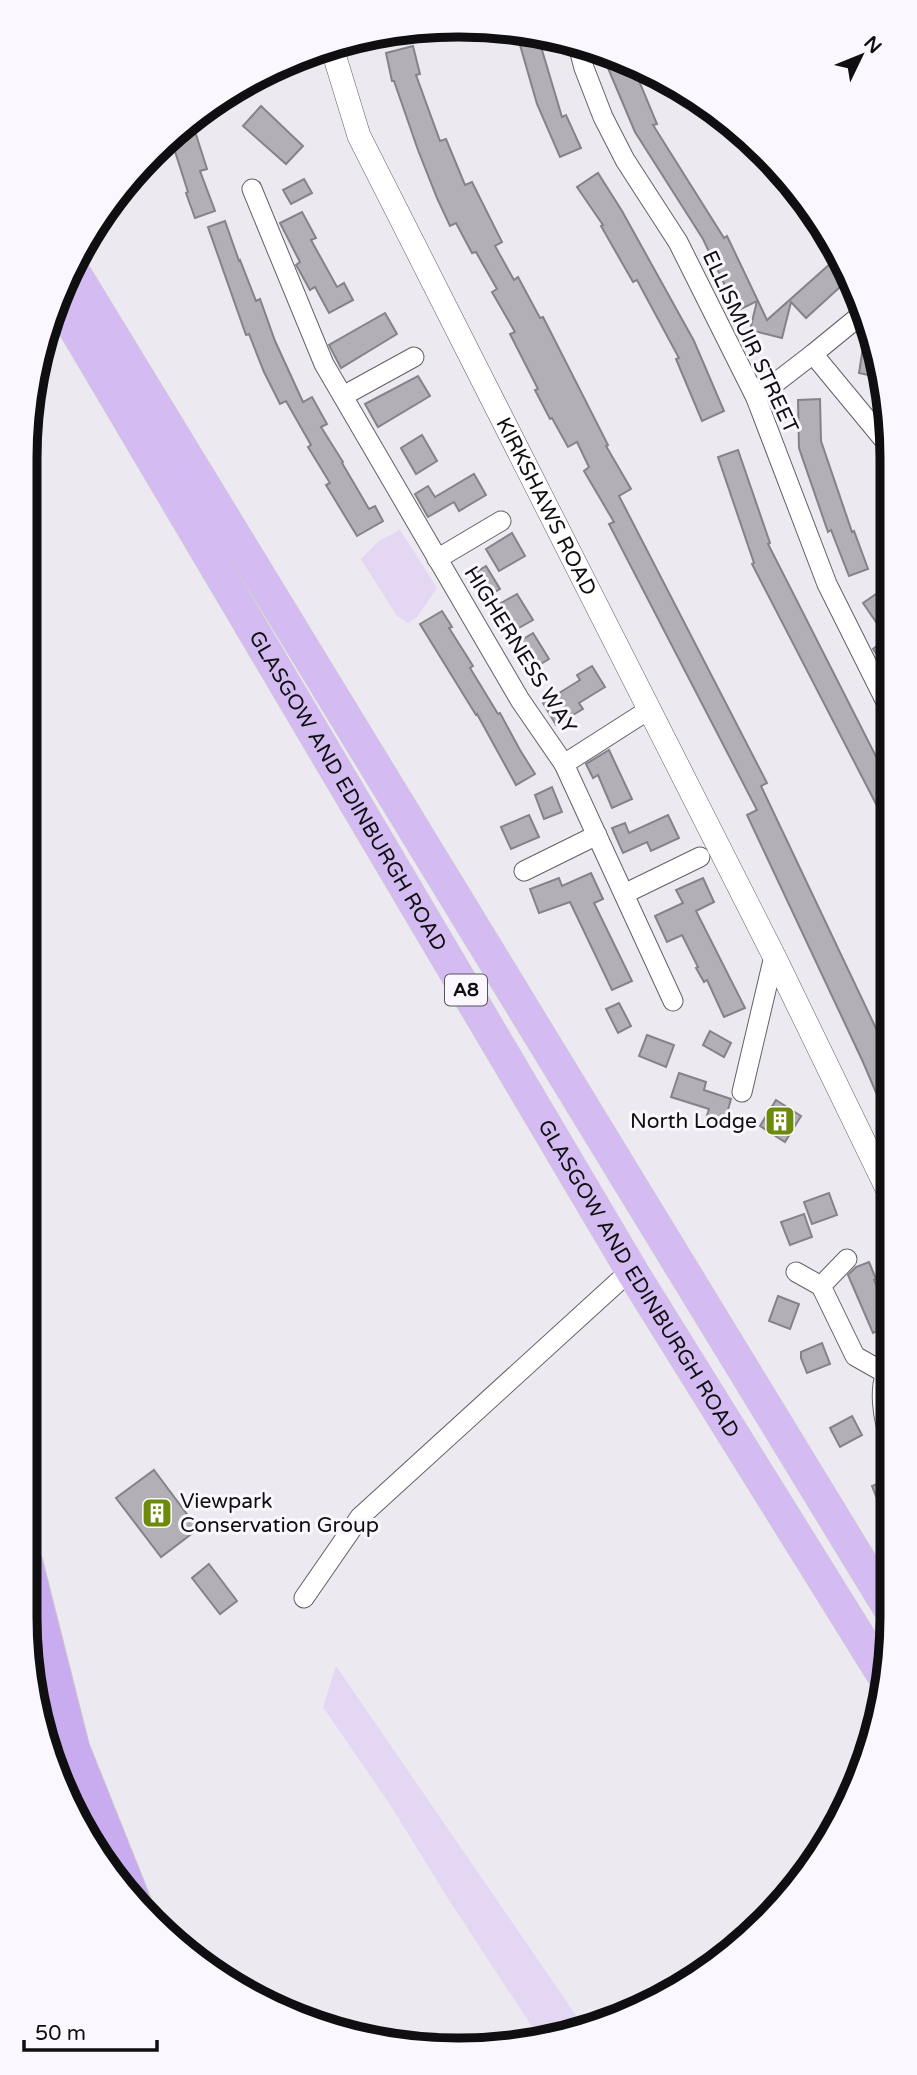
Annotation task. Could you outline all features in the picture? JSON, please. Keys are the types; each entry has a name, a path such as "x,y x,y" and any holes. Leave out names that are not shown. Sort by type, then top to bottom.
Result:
{"highway":[{"name":"GLASGOW AND EDINBURGH ROAD","path":"77,278 880,1593"},
{"name":"GLASGOW AND EDINBURGH ROAD","path":"64,310 633,1272 877,1666"},
{"path":"37,1613 72,1749 119,1866"}],"street":[{"name":"KIRKSHAWS ROAD","path":"334,55 359,136 774,956 880,1174"},
{"name":"ELLISMUIR STREET","path":"581,55 603,117 625,159 678,242 756,398 827,584 880,687"},
{"name":"HIGHERNESS WAY","path":"252,189 324,364 520,700 564,764 673,1001"},
{"path":"756,398 856,319"},
{"path":"813,354 879,434"},
{"path":"343,396 414,357"},
{"name":"HIGHERNESS WAY","path":"437,559 501,521"},
{"path":"564,764 650,709"},
{"path":"524,871 597,835"},
{"path":"624,894 700,857"},
{"path":"742,1092 774,956"},
{"path":"821,1286 847,1259"},
{"path":"304,1598 360,1517 619,1281 633,1272"},
{"path":"796,1272 821,1286 855,1356 880,1365"}],"shaded area":[{"path":"400,530 437,588 417,617 408,623 397,616 361,559 379,541"},
{"path":"336,1666 580,2020 535,2031 389,1803 323,1707"}],"building":[{"path":"529,43 540,45 562,117 566,115 581,148 560,157 537,104 520,45"},
{"path":"413,46 420,74 416,75 440,141 446,139 465,185 472,182 502,242 495,246 514,280 518,277 540,318 543,317 608,445 606,446 631,489 619,496 767,783 761,786 880,1037 880,1102 747,815 757,810 609,524 614,522 584,471 589,467 577,442 568,447 552,418 550,419 510,334 515,332 492,292 497,289 476,252 472,253 456,223 450,226 392,81 386,53"},
{"path":"606,64 637,77 657,124 653,125 724,238 727,236 767,320 832,262 843,285 806,318 791,302 782,338 750,330 757,301 737,311 703,239 635,132"},
{"path":"261,106 303,146 286,164 243,126"},
{"path":"195,130 207,169 200,171 215,211 195,218 186,193 188,192 174,147"},
{"path":"598,173 694,341 724,411 702,421 676,359 679,358 637,280 633,282 601,226 603,225 577,187"},
{"path":"304,179 312,193 291,204 283,190"},
{"path":"302,212 316,238 311,240 337,287 344,283 353,300 329,313 315,287 310,290 296,265 300,262 280,223"},
{"path":"225,221 256,301 260,299 275,341 303,402 312,397 327,424 321,427 369,509 375,506 383,521 357,536 326,485 330,483 308,447 311,445 286,401 280,404 249,334 246,335 208,227"},
{"path":"385,313 397,334 341,368 329,345"},
{"path":"864,342 872,376 859,373"},
{"path":"418,376 430,396 378,427 365,404"},
{"path":"820,399 821,441 852,532 854,531 868,569 849,576 831,530 828,532 799,448 798,400"},
{"path":"422,435 437,461 416,474 401,448"},
{"path":"738,450 770,543 768,544 880,764 880,812 752,564 754,563 718,457"},
{"path":"474,474 486,495 459,511 454,502 428,517 415,494 428,486 435,497"},
{"path":"512,533 525,556 499,571 486,549"},
{"path":"486,566 500,589 485,598 471,575"},
{"path":"880,591 880,628 863,603"},
{"path":"517,594 533,620 517,629 501,603"},
{"path":"442,611 452,627 449,628 473,666 470,668 535,774 516,785 477,714 420,624"},
{"path":"533,633 549,659 531,670 515,644"},
{"path":"880,644 880,659 873,649"},
{"path":"592,666 605,687 579,703 583,709 556,725 543,703 580,680 577,675"},
{"path":"609,750 632,799 612,808 598,775 593,778 586,764"},
{"path":"552,787 562,812 544,819 535,795"},
{"path":"529,815 539,837 511,849 501,827"},
{"path":"668,815 679,838 651,851 647,842 623,853 612,828 625,823 629,833"},
{"path":"591,873 603,899 594,903 632,981 612,990 570,902 539,913 530,889 559,878 562,886"},
{"path":"703,878 714,902 696,911 745,1008 724,1017 707,980 704,982 696,968 698,967 682,935 667,942 655,916 683,903 676,890"},
{"path":"619,1003 631,1026 618,1033 606,1009"},
{"path":"710,1031 731,1043 724,1057 703,1045"},
{"path":"647,1035 674,1045 666,1067 639,1056"},
{"path":"679,1073 706,1082 704,1090 731,1099 724,1124 706,1119 709,1109 671,1097"},
{"name":"North Lodge","path":"776,1100 801,1116 785,1142 760,1126"},
{"path":"829,1193 837,1215 812,1224 804,1202"},
{"path":"804,1214 812,1237 790,1245 781,1222"},
{"path":"869,1262 880,1293 880,1330 873,1333 848,1275 856,1267"},
{"path":"778,1296 799,1304 790,1329 769,1321"},
{"path":"822,1343 830,1364 807,1373 801,1352"},
{"path":"852,1416 862,1435 840,1447 830,1428"},
{"name":"Viewpark Conservation Group","path":"154,1470 198,1529 161,1557 116,1498"},
{"path":"880,1483 880,1506 872,1486"},
{"path":"209,1564 237,1601 220,1614 192,1578"}],"place":[{"name":"North Lodge","path":"780,1121"},
{"name":"Viewpark Conservation Group","path":"157,1513"}]}
